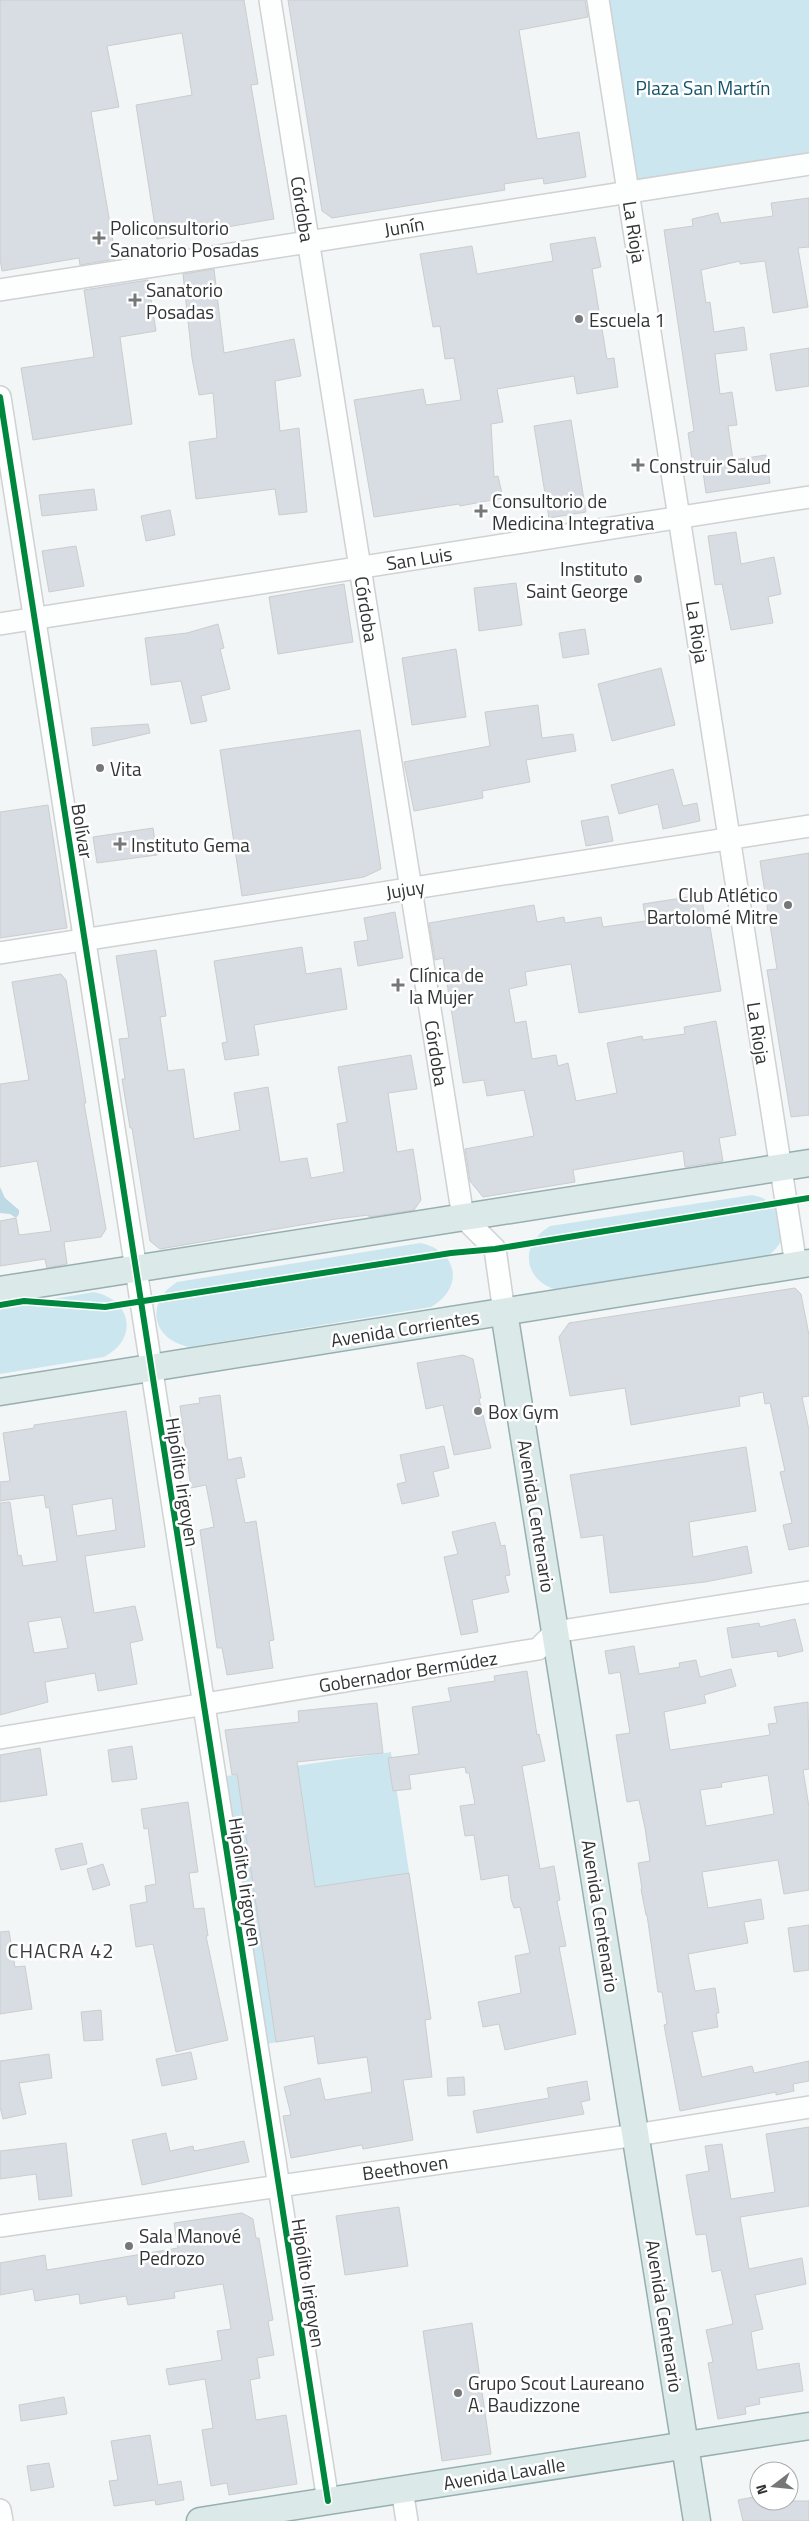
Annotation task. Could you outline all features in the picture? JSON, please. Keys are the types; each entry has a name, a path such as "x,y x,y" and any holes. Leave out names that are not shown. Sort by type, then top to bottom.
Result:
{"main road":[{"path":"0,1290 809,1163"},
{"name":"Avenida Corrientes","path":"0,1392 802,1264"},
{"name":"Avenida Centenario","path":"504,1312 697,2521"},
{"name":"Avenida Lavalle","path":"200,2521 245,2517 402,2489 809,2426"}],"street":[{"name":"Córdoba","path":"270,0 463,1217"},
{"name":"La Rioja","path":"598,0 780,1168 802,1264"},
{"name":"Junín","path":"0,290 809,164"},
{"name":"Bolívar","path":"0,397 85,940 134,1269"},
{"name":"San Luis","path":"0,624 809,497"},
{"name":"Jujuy","path":"0,953 809,826"},
{"path":"463,1217 495,1249 504,1312"},
{"name":"Hipólito Irigoyen","path":"134,1269 328,2501"},
{"path":"555,1632 809,1592"},
{"name":"Gobernador Bermúdez","path":"0,1738 203,1706 538,1649 555,1632"},
{"name":"Beethoven","path":"0,2226 636,2135 809,2107"},
{"path":"402,2489 408,2521"},
{"path":"0,2510 2,2521"}],"green space":[{"name":"Plaza San Martín","path":"603,0 809,0 809,158 631,185"},
{"path":"752,1195 774,1205 784,1222 784,1232 780,1242 774,1251 763,1259 561,1291 549,1287 539,1280 529,1263 529,1253 533,1243 539,1234 550,1226"},
{"path":"420,1243 433,1247 443,1253 449,1261 452,1270 449,1290 442,1299 431,1307 189,1347 176,1343 167,1336 160,1328 157,1319 160,1299 177,1282"},
{"path":"94,1292 107,1296 117,1303 123,1311 126,1331 123,1340 115,1349 104,1357 0,1374 0,1308"},
{"path":"391,1752 431,2019 266,2044 226,1776"}],"shaded area":[{"path":"0,1187 5,1198 19,1210 16,1218 10,1214 0,1213"}],"building":[{"path":"0,0 244,0 258,84 251,85 274,219 157,239 136,105 192,95 182,33 107,46 119,107 91,112 116,259 80,265 79,258 2,271 0,258"},
{"path":"288,0 585,0 588,17 519,30 537,139 579,132 586,177 544,184 543,178 504,184 505,190 332,218 322,211"},
{"path":"809,198 809,247 798,248 808,307 773,313 765,261 740,264 740,261 701,270 706,303 710,302 714,332 744,327 747,350 715,354 720,394 732,392 737,425 728,426 733,460 766,455 770,483 706,493 702,465 693,466 688,433 694,431 664,230 693,226 692,219 718,213 721,223 773,216 771,203"},
{"path":"595,237 601,267 592,269 607,359 614,358 618,387 577,394 574,376 497,389 503,422 491,424 494,477 498,476 503,498 460,506 459,504 374,517 354,400 423,389 426,405 461,400 454,358 445,359 440,326 433,327 420,254 472,246 477,274 553,261 550,244"},
{"path":"214,269 224,353 294,339 301,376 275,381 280,431 299,428 307,512 279,515 275,489 196,499 189,442 217,438 213,393 199,395 192,358 183,274"},
{"path":"148,280 156,331 120,337 132,424 33,440 21,368 94,357 84,290"},
{"path":"809,348 809,386 776,391 770,354"},
{"path":"571,420 586,512 549,518 534,426"},
{"path":"94,489 97,510 42,516 39,495"},
{"path":"170,510 175,535 146,541 141,516"},
{"path":"736,532 741,564 774,557 781,594 768,597 773,623 731,630 722,584 715,585 708,536"},
{"path":"76,546 84,586 49,592 42,551"},
{"path":"516,583 522,625 479,631 474,588"},
{"path":"344,584 353,642 278,654 269,597"},
{"path":"218,624 224,648 220,649 230,689 201,696 207,721 191,724 181,681 151,685 145,638 187,633"},
{"path":"585,629 589,654 563,658 559,633"},
{"path":"456,649 466,717 412,725 402,658"},
{"path":"661,668 675,725 612,741 598,684"},
{"path":"538,705 542,738 573,734 576,751 526,760 530,782 482,791 483,798 414,811 404,762 490,746 485,712"},
{"path":"148,724 150,733 93,746 91,728"},
{"path":"360,730 381,869 364,877 242,896 220,750"},
{"path":"673,769 683,806 697,803 700,821 663,829 658,804 619,814 611,785"},
{"path":"48,805 67,928 0,938 0,812"},
{"path":"608,816 613,841 586,846 581,821"},
{"path":"153,828 157,855 97,863 93,837"},
{"path":"809,853 809,1115 791,1117 767,970 777,969 760,861"},
{"path":"701,895 707,928 710,927 721,991 579,1013 571,964 525,972 527,985 509,989 515,1023 526,1021 532,1059 556,1055 558,1066 568,1063 576,1101 617,1093 607,1043 642,1036 643,1040 685,1034 684,1027 716,1021 736,1135 719,1138 723,1161 685,1167 683,1151 573,1170 575,1182 483,1197 470,1181 465,1149 534,1136 524,1090 487,1096 484,1080 463,1083 443,958 435,960 429,923 534,905 537,922 564,917 565,923 601,917 603,927 646,921 643,904"},
{"path":"395,912 403,958 358,966 354,942 368,940 364,918"},
{"path":"302,947 306,974 341,968 347,1009 254,1025 259,1055 225,1060 222,1043 227,1042 214,961"},
{"path":"156,950 166,1016 160,1017 168,1071 184,1069 194,1139 240,1130 234,1093 268,1087 280,1162 307,1158 311,1178 344,1172 337,1124 347,1122 338,1067 411,1055 417,1089 388,1093 397,1152 413,1149 421,1200 414,1210 369,1217 369,1215 336,1219 160,1249 150,1241 132,1128 130,1128 122,1079 125,1079 119,1039 129,1038 116,956"},
{"path":"61,974 66,980 86,1103 84,1103 106,1229 101,1237 64,1242 67,1264 47,1268 45,1259 0,1266 0,1221 16,1218 19,1235 51,1231 37,1161 0,1167 0,1084 29,1080 12,982"},
{"path":"795,1288 801,1294 809,1335 809,1396 802,1397 809,1430 809,1546 789,1550 783,1525 792,1523 780,1472 785,1471 770,1403 765,1404 763,1392 739,1397 740,1406 631,1425 625,1388 570,1396 559,1337 569,1323"},
{"path":"463,1355 473,1359 481,1398 479,1399 491,1448 454,1455 443,1405 426,1409 417,1363"},
{"path":"220,1395 228,1460 241,1457 245,1477 236,1479 245,1523 256,1521 274,1640 269,1641 273,1668 227,1675 222,1648 217,1648 200,1530 214,1527 206,1485 191,1488 180,1406 200,1403 199,1398"},
{"path":"126,1411 145,1547 85,1556 94,1613 135,1606 143,1640 130,1643 137,1684 98,1691 95,1673 45,1682 48,1702 0,1715 0,1503 10,1502 18,1556 21,1555 23,1566 57,1561 49,1507 46,1508 44,1495 0,1501 0,1482 10,1481 3,1433 34,1428 34,1425","holes":["112,1498 116,1530 77,1536 72,1505","61,1617 68,1648 34,1653 28,1622"]},
{"path":"444,1446 449,1468 433,1472 439,1496 402,1504 397,1484 406,1482 400,1455"},
{"path":"746,1447 756,1511 689,1522 693,1557 747,1546 752,1573 705,1582 610,1593 603,1535 581,1538 570,1475"},
{"path":"495,1522 501,1546 505,1545 510,1575 505,1576 509,1592 472,1600 478,1632 461,1635 444,1557 458,1554 452,1532"},
{"path":"795,1619 803,1651 778,1657 777,1651 732,1658 727,1628 759,1623 760,1627"},
{"path":"634,1646 639,1674 680,1667 679,1663 696,1660 700,1677 731,1669 736,1686 704,1695 706,1703 664,1712 670,1750 770,1735 768,1724 777,1723 774,1707 808,1702 809,1769 803,1770 809,1807 809,1890 784,1894 778,1860 702,1872 708,1908 761,1899 764,1919 744,1922 748,1943 688,1954 695,1991 715,1988 719,2013 716,2013 718,2027 692,2032 702,2077 752,2066 754,2073 809,2061 809,2081 793,2084 794,2091 776,2095 776,2092 680,2111 664,2025 667,2024 662,1992 658,1992 647,1915 641,1889 638,1863 650,1861 645,1828 639,1800 627,1802 616,1735 630,1733 620,1672 609,1674 605,1651","holes":["768,1775 774,1814 706,1826 700,1790 722,1787 721,1783"]},
{"path":"527,1671 537,1735 539,1734 545,1761 522,1766 540,1869 554,1866 560,1900 557,1901 566,1946 559,1947 576,2034 505,2050 499,2024 483,2027 478,2002 521,1993 515,1956 530,1953 520,1907 514,1908 511,1899 508,1875 481,1880 474,1835 465,1836 460,1806 475,1804 469,1773 466,1773 465,1767 409,1775 411,1789 393,1791 388,1758 419,1754 412,1707 451,1701 448,1688 495,1681 494,1676"},
{"path":"377,1703 383,1753 297,1762 315,1887 409,1873 431,2019 425,2020 432,2077 403,2080 413,2140 363,2149 362,2145 291,2158 283,2116 291,2115 284,2087 320,2078 325,2100 372,2092 367,2057 318,2064 314,2036 276,2042 237,1774 232,1775 225,1730 299,1722 298,1711"},
{"path":"132,1746 137,1779 112,1782 108,1750"},
{"path":"40,1748 47,1795 0,1802 0,1755"},
{"path":"188,1802 198,1872 189,1873 194,1909 204,1908 208,1936 206,1936 228,2040 176,2052 153,1944 136,1947 130,1905 147,1902 145,1886 156,1884 148,1828 144,1829 141,1809"},
{"path":"82,1843 87,1864 61,1870 55,1849"},
{"path":"103,1864 110,1885 93,1890 87,1869"},
{"path":"809,1925 809,1970 794,1972 788,1928"},
{"path":"9,1931 15,1967 25,1966 32,2009 0,2014 0,1932"},
{"path":"101,2010 103,2040 84,2041 81,2012"},
{"path":"191,2052 197,2079 162,2086 156,2059"},
{"path":"49,2054 52,2078 19,2083 26,2114 3,2119 0,2107 0,2061"},
{"path":"464,2077 465,2095 448,2096 447,2078"},
{"path":"587,2081 590,2100 581,2102 584,2114 477,2133 473,2111 549,2098 547,2088"},
{"path":"809,2127 809,2206 740,2217 749,2269 802,2258 806,2284 755,2295 763,2329 751,2332 757,2370 799,2363 803,2391 759,2398 760,2404 745,2407 746,2414 718,2419 708,2363 713,2362 706,2330 733,2324 721,2270 712,2272 706,2234 696,2235 686,2175 709,2171 705,2146 722,2144 731,2199 775,2192 766,2134"},
{"path":"166,2133 170,2151 193,2146 194,2151 244,2141 249,2162 142,2185 132,2140"},
{"path":"66,2143 72,2196 39,2200 36,2174 0,2179 0,2151"},
{"path":"399,2207 408,2266 345,2275 336,2216"},
{"path":"242,2213 253,2219 256,2238 259,2238 273,2320 268,2321 274,2355 257,2358 260,2378 250,2380 256,2420 286,2415 297,2484 229,2495 227,2483 211,2486 202,2430 213,2428 205,2379 169,2385 166,2369 222,2360 217,2331 231,2329 223,2284 174,2292 175,2298 128,2305 126,2296 80,2304 79,2294 35,2301 33,2289 0,2295 0,2263 45,2255 47,2270 178,2248 174,2223"},
{"path":"472,2323 491,2454 442,2461 423,2331"},
{"path":"64,2397 67,2414 21,2421 19,2405"},
{"path":"150,2435 158,2485 181,2481 184,2500 156,2505 155,2500 114,2506 109,2481 118,2480 111,2441"},
{"path":"49,2463 54,2487 31,2491 27,2466"},
{"path":"749,2498 749,2511 799,2511 799,2501 809,2501 809,2521 743,2521 738,2500"}],"cycle path":[{"path":"0,397 328,2501"},
{"path":"0,1305 24,1301 105,1307 451,1253 495,1249 809,1198"}],"place":[{"name":"Policonsultorio Sanatorio Posadas","path":"99,238"},
{"name":"Sanatorio Posadas","path":"135,300"},
{"name":"Escuela 1","path":"579,319"},
{"name":"Construir Salud","path":"638,465"},
{"name":"Consultorio de Medicina Integrativa","path":"481,511"},
{"name":"Instituto Saint George","path":"638,579"},
{"name":"Vita","path":"100,768"},
{"name":"Instituto Gema","path":"120,844"},
{"name":"Club Atlético Bartolomé Mitre","path":"788,905"},
{"name":"Clínica de la Mujer","path":"398,985"},
{"name":"Box Gym","path":"478,1411"},
{"name":"Sala Manové Pedrozo","path":"129,2246"},
{"name":"Grupo Scout Laureano A. Baudizzone","path":"458,2393"}],"district":[{"name":"CHACRA 42","path":"61,1950"}]}
